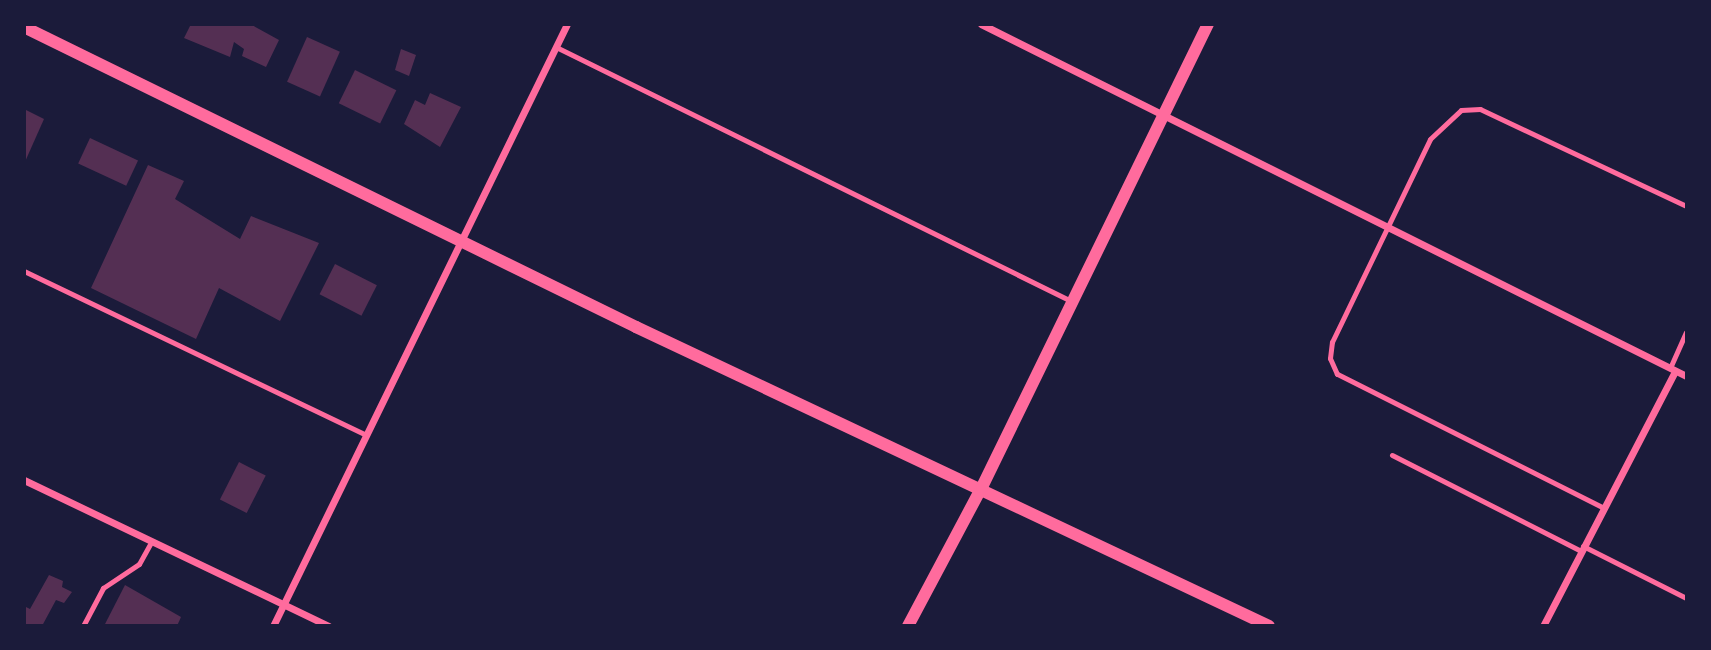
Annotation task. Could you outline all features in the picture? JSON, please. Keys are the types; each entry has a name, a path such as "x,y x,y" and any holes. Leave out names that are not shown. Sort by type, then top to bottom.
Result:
{"street":[{"path":"273,625 567,24"},
{"path":"981,24 1686,376"},
{"path":"908,625 982,486 1208,24"},
{"path":"24,27 459,242 982,486 1269,625"},
{"path":"1543,625 1672,369"},
{"path":"24,480 330,625"}],"lane":[{"path":"556,47 1073,302"},
{"path":"1604,508 1337,374 1330,358 1332,342 1390,228 1430,139 1461,110 1480,110 1686,206"},
{"path":"24,271 366,435"},
{"path":"1672,369 1686,332"},
{"path":"1392,455 1686,598"},
{"path":"83,625 103,588 139,564 152,541"}],"building":[{"path":"191,24 250,24 279,40 266,67 242,56 244,49 234,42 230,57 184,38"},
{"path":"307,37 340,52 320,96 287,82"},
{"path":"401,49 416,55 409,76 395,70"},
{"path":"355,70 396,90 380,123 339,103"},
{"path":"430,93 461,107 440,147 404,124 415,100 425,105"},
{"path":"24,109 44,119 24,164"},
{"path":"90,138 138,160 126,186 78,163"},
{"path":"148,165 184,181 175,199 240,239 251,216 319,243 280,321 219,288 196,339 91,288"},
{"path":"335,264 377,285 361,316 320,294"},
{"path":"239,462 266,476 247,513 220,499"},
{"path":"49,575 63,581 62,587 72,592 64,603 56,600 42,626 24,626 24,606 30,609"},
{"path":"125,585 181,617 177,626 104,626"}]}
